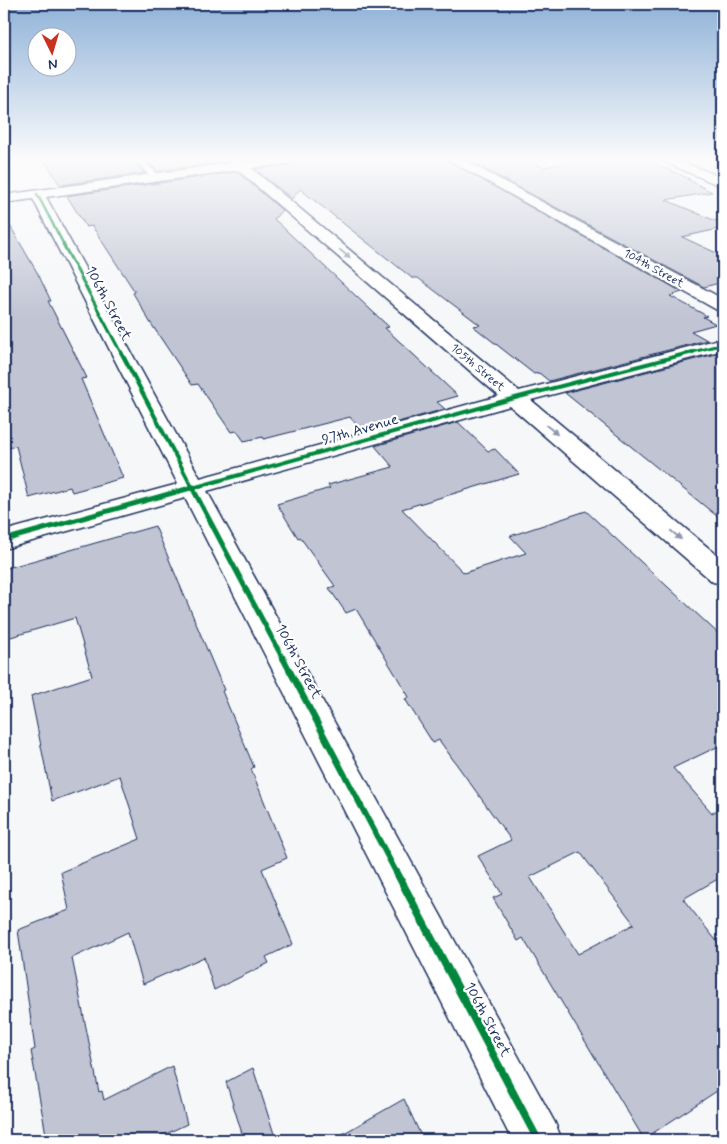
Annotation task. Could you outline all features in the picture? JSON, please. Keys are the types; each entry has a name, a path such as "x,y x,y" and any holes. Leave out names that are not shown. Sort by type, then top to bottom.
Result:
{"street":[{"name":"106th Street","path":"47,212 538,1140"},
{"name":"105th Street","path":"296,212 723,575"},
{"name":"104th Street","path":"551,212 723,306"},
{"name":"97th Avenue","path":"4,540 515,398 723,344"}],"building":[{"path":"77,212 280,212 274,219 389,327 385,328 458,396 437,402 445,409 362,432 350,417 264,439 263,437 244,441 237,431 231,432 198,384 192,385 150,322 133,293 135,292 92,226 86,227"},
{"path":"329,212 540,212 682,292 670,296 707,316 703,317 716,324 691,331 707,340 549,381 539,373 534,374 473,326 480,325 418,278 412,278"},
{"path":"565,212 695,212 723,224 723,228 682,237 723,256 723,282 704,287"},
{"path":"4,215 38,274 51,301 48,301 87,378 81,379 123,478 72,492 70,487 29,498 16,446 4,449"},
{"path":"723,352 723,521 565,393"},
{"path":"458,422 488,451 495,449 519,474 402,509 464,573 526,553 510,536 586,511 723,638 723,744 673,768 712,813 723,807 723,876 683,899 723,949 723,1087 644,1139 523,938 518,941 493,898 502,894 478,856 511,840 439,740 433,743 405,699 409,697 356,609 346,613 329,588 335,586 300,537 298,538 277,504 330,488 328,485 393,467 375,446","holes":["580,852 634,924 578,954 530,877"]},
{"path":"155,526 224,690 222,691 254,767 251,769 287,858 262,869 293,944 266,957 269,963 214,990 204,957 143,984 128,932 72,958 99,1092 102,1091 104,1100 172,1066 187,1124 153,1140 47,1140 31,1051 35,1049 18,930 69,910 61,872 140,839 120,776 52,801 31,696 92,676 75,618 4,639 4,569"},
{"path":"253,1068 276,1140 244,1140 226,1082"},
{"path":"404,1099 423,1140 332,1140"}],"cycle path":[{"path":"47,212 538,1140"},
{"path":"4,540 515,398 723,344"}]}
